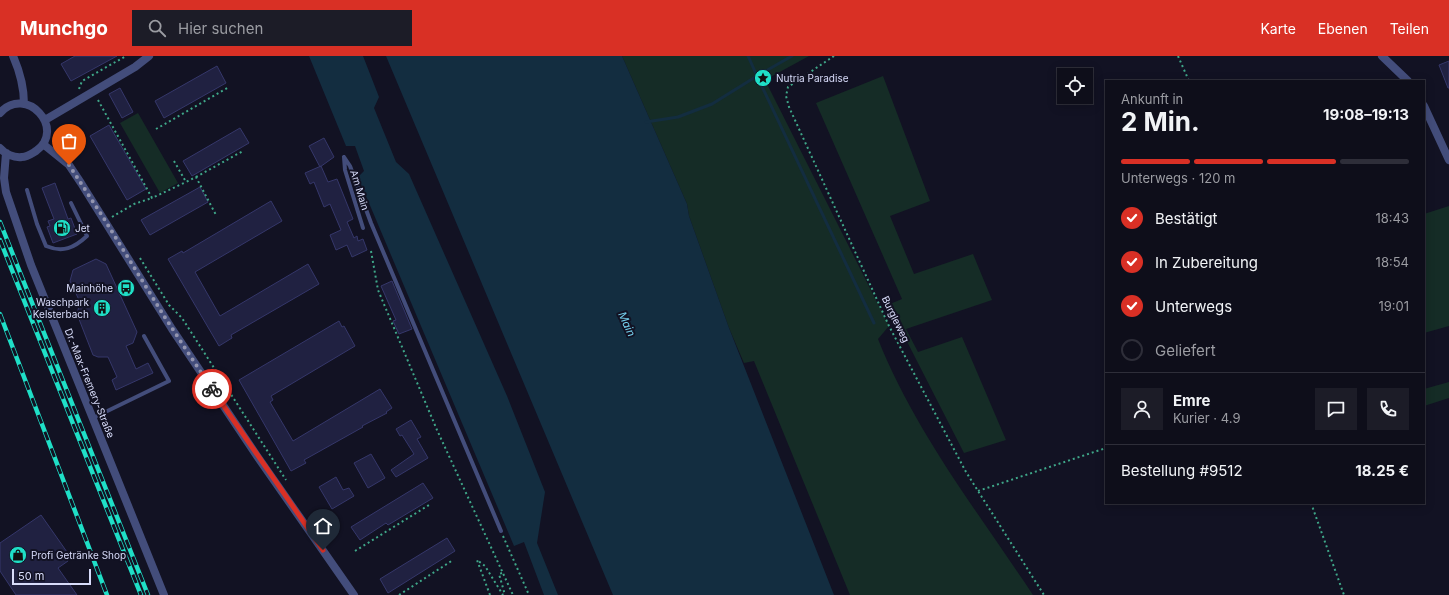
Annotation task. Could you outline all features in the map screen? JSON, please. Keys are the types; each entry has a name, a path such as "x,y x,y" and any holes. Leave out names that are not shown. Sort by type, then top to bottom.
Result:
{"street":[{"path":"13,56 20,72 24,90 24,104"},
{"path":"45,120 135,67 149,56"},
{"path":"1382,56 1407,80"},
{"path":"0,113 9,106 24,104 38,111 45,120 47,129 43,144 30,155 15,156 3,150"},
{"path":"1425,108 1449,160"},
{"path":"43,144 69,165 106,221 172,329 253,450 354,595"},
{"name":"Dr.-Max-Fremery-Straße","path":"3,150 6,192 31,265 164,595"}],"lane":[{"name":"Am Main","path":"364,228 345,170 344,157 350,166 371,223 501,531"},
{"path":"27,190 37,224 46,246 57,251 77,245 87,236 71,203"},
{"path":"93,418 169,381 144,336"}],"path":[{"path":"72,104 82,81 126,56"},
{"name":"Burgleweg","path":"834,56 788,87 786,92 787,101 889,326 978,492 1044,595"},
{"path":"1178,56 1188,80"},
{"path":"156,129 229,87"},
{"path":"94,92 152,198"},
{"path":"106,221 134,204 152,198 196,178 243,151"},
{"path":"174,161 186,182"},
{"path":"196,178 216,216"},
{"path":"372,251 378,290 437,430 500,573 513,595"},
{"path":"140,258 169,305 182,318 290,486"},
{"path":"978,492 1105,448"},
{"path":"1311,504 1344,595"},
{"path":"355,551 429,505"},
{"path":"501,531 529,595"},
{"path":"399,595 453,560"},
{"path":"490,595 477,560 485,566 504,595"},
{"path":"500,573 504,595"}],"green space":[{"path":"622,56 809,56 765,80 889,326 878,339 910,407 949,471 1033,595 850,595 754,361 744,363 729,328 689,216 687,204"},
{"path":"883,76 930,201 890,216 914,274 973,254 992,300 906,329 918,352 962,337 1006,440 964,453 895,318 890,304 902,299 816,103"},
{"path":"138,113 178,183 160,193 120,123"},
{"path":"1449,206 1449,326 1425,333 1425,214"},
{"path":"1449,382 1449,398 1425,406 1425,389"}],"water":[{"path":"309,56 363,56 379,97 374,108 396,162 409,174 507,396 545,492 537,543 558,595 544,595 524,542 514,546 358,177 364,171 355,146 346,146"},
{"name":"Main","path":"386,56 622,56 687,204 689,216 729,328 834,595 613,595"}],"building":[{"path":"75,56 117,56 71,81 61,64"},
{"path":"1449,61 1449,88 1448,88 1439,65"},
{"path":"217,66 226,83 164,118 155,101"},
{"path":"120,88 133,112 122,118 109,94"},
{"path":"109,125 146,189 127,200 90,136"},
{"path":"240,128 249,143 192,176 183,161"},
{"path":"324,138 334,157 320,167 309,146"},
{"path":"321,166 328,182 337,179 353,219 347,222 354,238 357,236 358,241 363,239 367,250 352,257 347,245 336,250 330,235 341,230 330,204 324,207 314,182 310,184 305,173"},
{"path":"55,183 68,219 71,218 77,234 53,243 47,227 50,226 48,221 54,219 42,188"},
{"path":"200,187 208,202 150,235 141,220"},
{"path":"271,201 282,221 195,272 220,316 308,264 319,284 231,335 232,338 219,346 168,259 182,251 183,253"},
{"name":"Waschpark Kelsterbach","path":"96,259 106,264 137,332 133,343 126,346 136,369 148,363 153,373 116,390 112,380 117,377 108,357 98,357 93,355 77,314 80,302 70,281 73,270"},
{"path":"392,281 412,329 399,334 393,321 396,320 381,286"},
{"path":"339,321 342,327 344,326 355,346 271,396 273,400 270,402 293,441 380,389 392,408 386,412 387,413 304,460 306,463 291,471 239,380"},
{"path":"411,420 421,437 417,439 428,458 396,477 391,470 414,454 402,435 400,436 396,429"},
{"path":"371,454 385,478 368,488 354,463"},
{"path":"336,477 343,490 349,488 354,496 332,509 319,487"},
{"path":"423,483 433,498 388,525 386,523 360,540 351,527"},
{"path":"41,515 67,552 64,555 68,561 58,568 77,595 16,595 0,571 0,543"},
{"path":"447,538 455,551 388,593 380,579"}],"waterway":[{"path":"748,56 757,76 792,56"},
{"path":"646,122 678,117 712,104 757,76 874,323"}],"railway":[{"path":"0,222 148,595"},
{"path":"0,240 141,595"},
{"path":"0,314 107,595"}],"way so far":[{"path":"69,165 103,217 140,279 212,389"}],"place":[{"name":"Nutria Paradise","path":"763,78"},
{"name":"Jet","path":"62,228"},
{"name":"Mainhöhe","path":"126,288"},
{"name":"Waschpark Kelsterbach","path":"102,308"},
{"name":"Profi Getränke Shop","path":"18,555"}],"route":[{"path":"212,389 323,550"}]}
